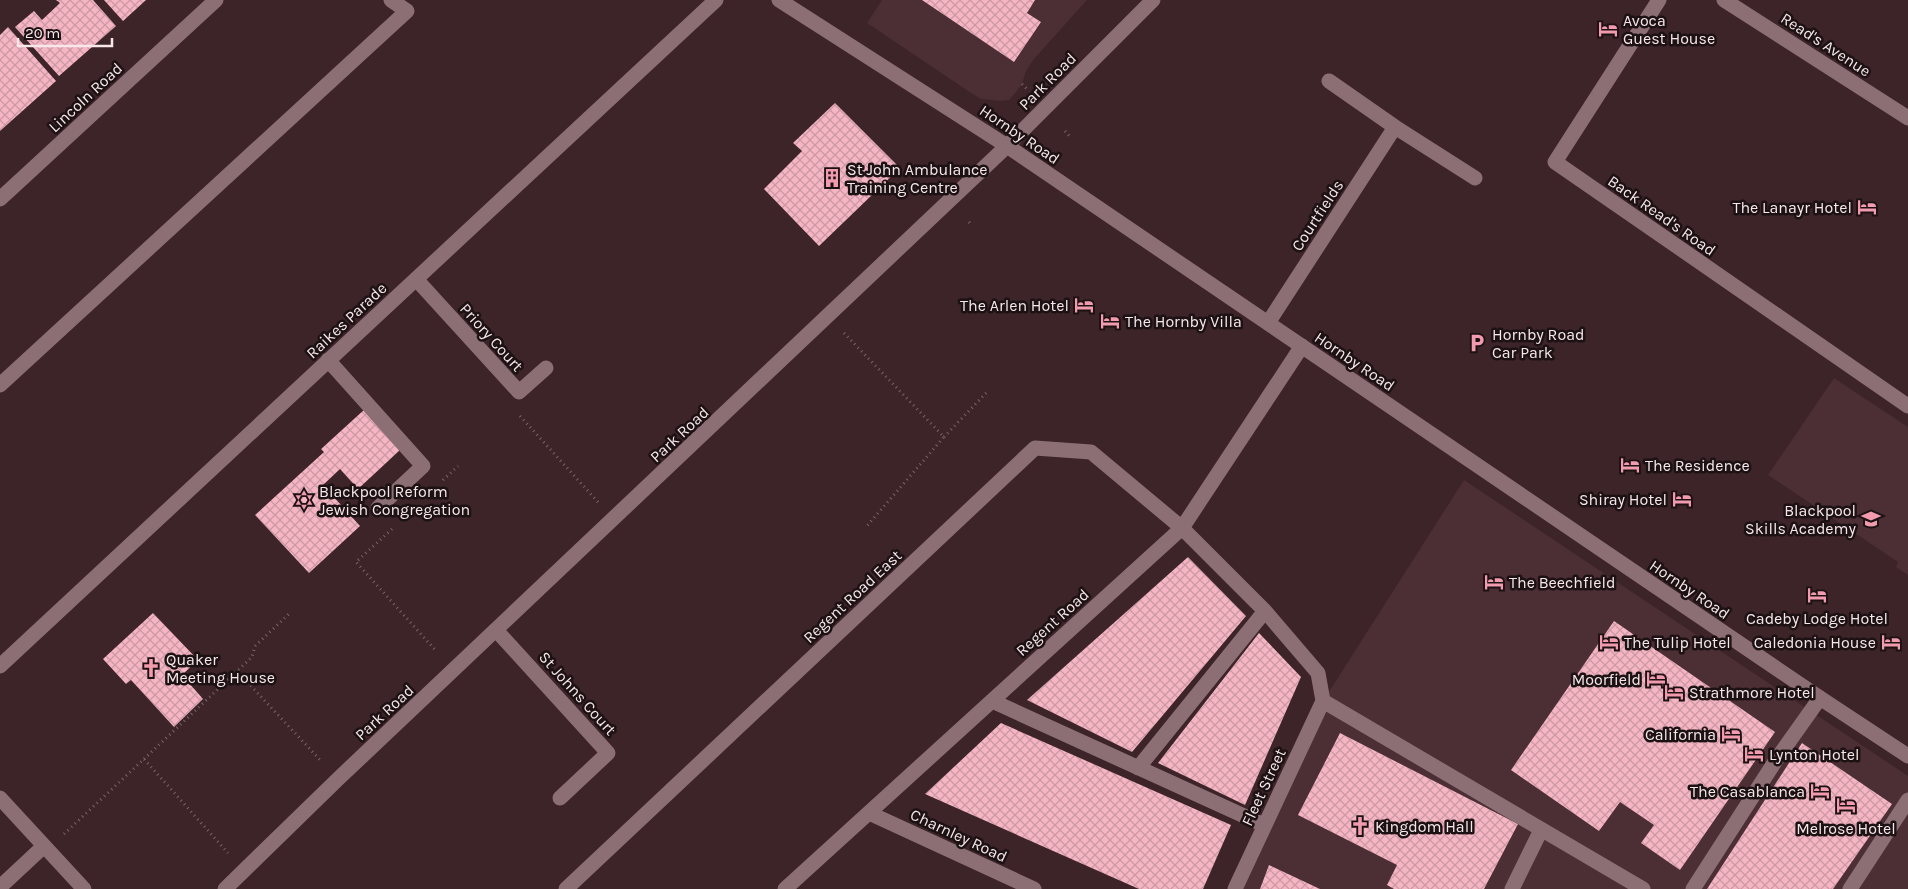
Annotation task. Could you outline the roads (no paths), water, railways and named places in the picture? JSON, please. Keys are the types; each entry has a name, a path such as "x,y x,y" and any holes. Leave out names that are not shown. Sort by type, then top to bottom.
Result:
{"street":[{"name":"Lincoln Road","path":"0,200 216,0"},
{"path":"0,385 407,11 391,0"},
{"name":"Raikes Parade","path":"0,666 716,0"},
{"name":"Hornby Road","path":"779,0 1007,146 1908,756"},
{"name":"Park Road","path":"225,889 338,779 614,520 1007,146 1153,0"},
{"name":"Back Read's Road","path":"1659,0 1555,162 1908,406"},
{"name":"Read's Avenue","path":"1724,0 1908,118"},
{"path":"1329,82 1475,178"},
{"name":"Courtfields","path":"1268,323 1395,127"},
{"name":"Priory Court","path":"416,279 519,392 546,368"},
{"name":"Regent Road","path":"785,889 1182,528 1302,346"},
{"path":"328,360 422,466 378,508"},
{"name":"Regent Road East","path":"566,889 1035,448 1091,452 1182,528 1264,611 1318,672 1323,701"},
{"path":"1138,768 1264,611"},
{"name":"St Johns Court","path":"496,630 608,753 560,798"},
{"path":"1693,889 1776,760 1820,698"},
{"path":"992,701 1264,825"},
{"path":"1323,701 1643,889"},
{"name":"Fleet Street","path":"1236,889 1323,701"},
{"path":"0,798 84,889"},
{"path":"1850,889 1908,800"},
{"name":"Charnley Road","path":"869,813 1034,889"},
{"path":"1512,889 1541,830"},
{"path":"0,887 45,848"}],"place":[{"name":"Avoca Guest House","path":"1608,29"},
{"name":"St John Ambulance Training Centre","path":"832,178"},
{"name":"The Lanayr Hotel","path":"1867,207"},
{"name":"The Arlen Hotel","path":"1084,305"},
{"name":"The Hornby Villa","path":"1110,321"},
{"name":"Hornby Road Car Park","path":"1477,343"},
{"name":"The Residence","path":"1630,465"},
{"name":"Shiray Hotel","path":"1682,499"},
{"name":"Blackpool Reform Jewish Congregation","path":"304,500"},
{"name":"Blackpool Skills Academy","path":"1871,519"},
{"name":"The Beechfield","path":"1494,582"},
{"name":"Cadeby Lodge Hotel","path":"1817,595"},
{"name":"The Tulip Hotel","path":"1609,642"},
{"name":"Caledonia House","path":"1891,642"},
{"name":"Quaker Meeting House","path":"151,668"},
{"name":"Moorfield","path":"1656,679"},
{"name":"Strathmore Hotel","path":"1674,692"},
{"name":"California","path":"1731,734"},
{"name":"Lynton Hotel","path":"1754,754"},
{"name":"The Casablanca","path":"1820,791"},
{"name":"Melrose Hotel","path":"1846,805"},
{"name":"Kingdom Hall","path":"1360,826"}]}
